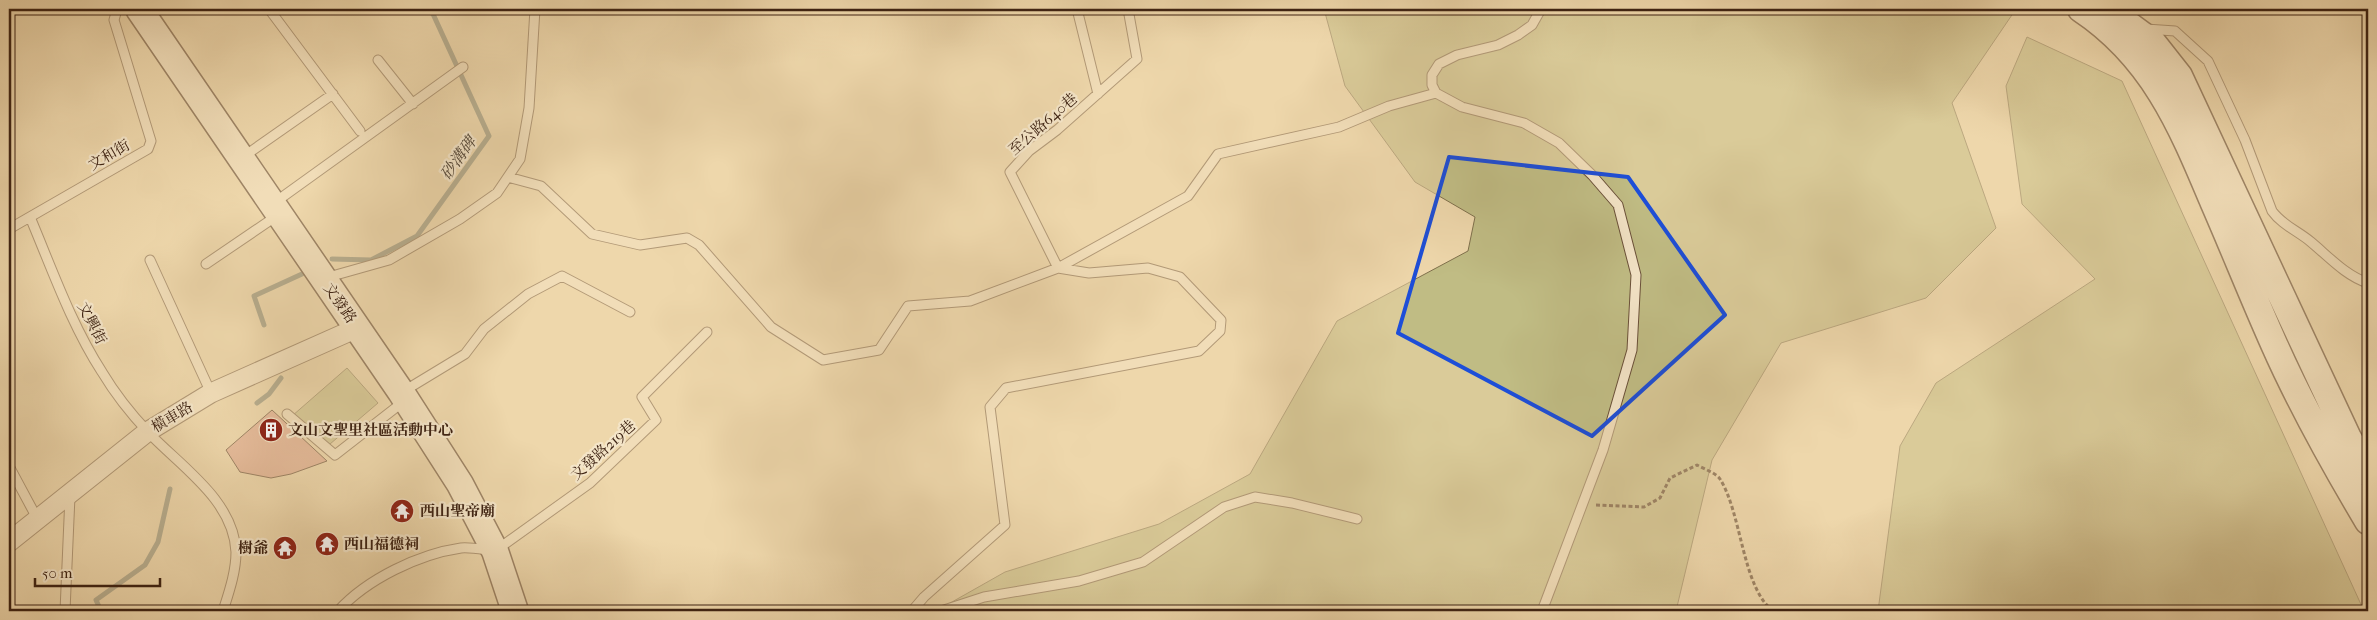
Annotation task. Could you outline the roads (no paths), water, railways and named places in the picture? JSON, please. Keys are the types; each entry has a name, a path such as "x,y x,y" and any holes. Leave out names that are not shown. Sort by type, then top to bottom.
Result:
{"street":[{"name":"文發路","path":"139,9 404,396 460,484 495,551 516,611"},
{"path":"2081,9 2118,23 2153,43 2179,76 2344,429 2368,473"},
{"path":"2118,23 2157,84 2184,134 2275,346 2332,460 2368,521"},
{"name":"橫車路","path":"9,542 147,432 210,393 357,328"}],"lane":[{"name":"文和街","path":"9,229 148,149 152,141 114,20 117,9"},
{"path":"269,9 360,131"},
{"path":"323,279 389,260 468,214 497,193 520,159 529,108 535,9"},
{"path":"1077,9 1098,94"},
{"name":"至公路640巷","path":"1058,268 1010,172 1029,151 1057,130 1137,59 1128,9"},
{"path":"1541,9 1532,25 1518,35 1498,44 1457,55 1439,64 1432,75 1432,85 1436,93 1462,107 1524,122 1559,143 1592,175 1618,205 1636,275 1632,350 1602,450 1542,611"},
{"path":"2118,23 2175,31 2208,61 2245,140 2272,211 2279,221 2309,241 2356,279 2368,283"},
{"path":"378,60 413,104"},
{"path":"206,264 463,67"},
{"path":"508,177 541,186 592,234 640,245 687,238 699,245 771,327 823,360 879,350 908,306 970,302 1058,268 1188,196 1218,154 1339,127 1389,106 1436,93"},
{"path":"240,158 333,94"},
{"name":"文興街","path":"30,217 70,313 102,372 147,432 197,478 215,499 228,524 236,551 232,579 223,611"},
{"path":"150,260 210,393"},
{"path":"912,611 924,597 1004,525 990,407 1006,388 1199,351 1220,331 1221,320 1180,277 1148,268 1089,273 1058,268"},
{"path":"287,414 335,455 404,396 465,354 484,329 528,294 562,276 630,312"},
{"name":"文發路219巷","path":"495,551 590,483 656,420 642,397 707,332"},
{"path":"9,466 38,520"},
{"path":"65,611 70,493"},
{"path":"941,611 984,597 1079,580 1143,562 1224,507 1255,497 1292,503 1357,519"},
{"path":"338,611 366,588 411,560 462,548 495,551"}],"waterway":[{"name":"砂溝碑","path":"332,259 371,260 417,236 489,136 433,14 427,9"},
{"name":"砂溝碑","path":"264,325 254,296 302,274"},
{"name":"砂溝碑","path":"257,403 269,394 281,378"},
{"name":"砂溝碑","path":"101,611 96,600 145,565 158,542 170,489"}],"place":[{"name":"文山文聖里社區活動中心","path":"271,430"},
{"name":"西山聖帝廟","path":"402,511"},
{"name":"西山福德祠","path":"327,544"},
{"name":"樹爺","path":"285,548"}]}
